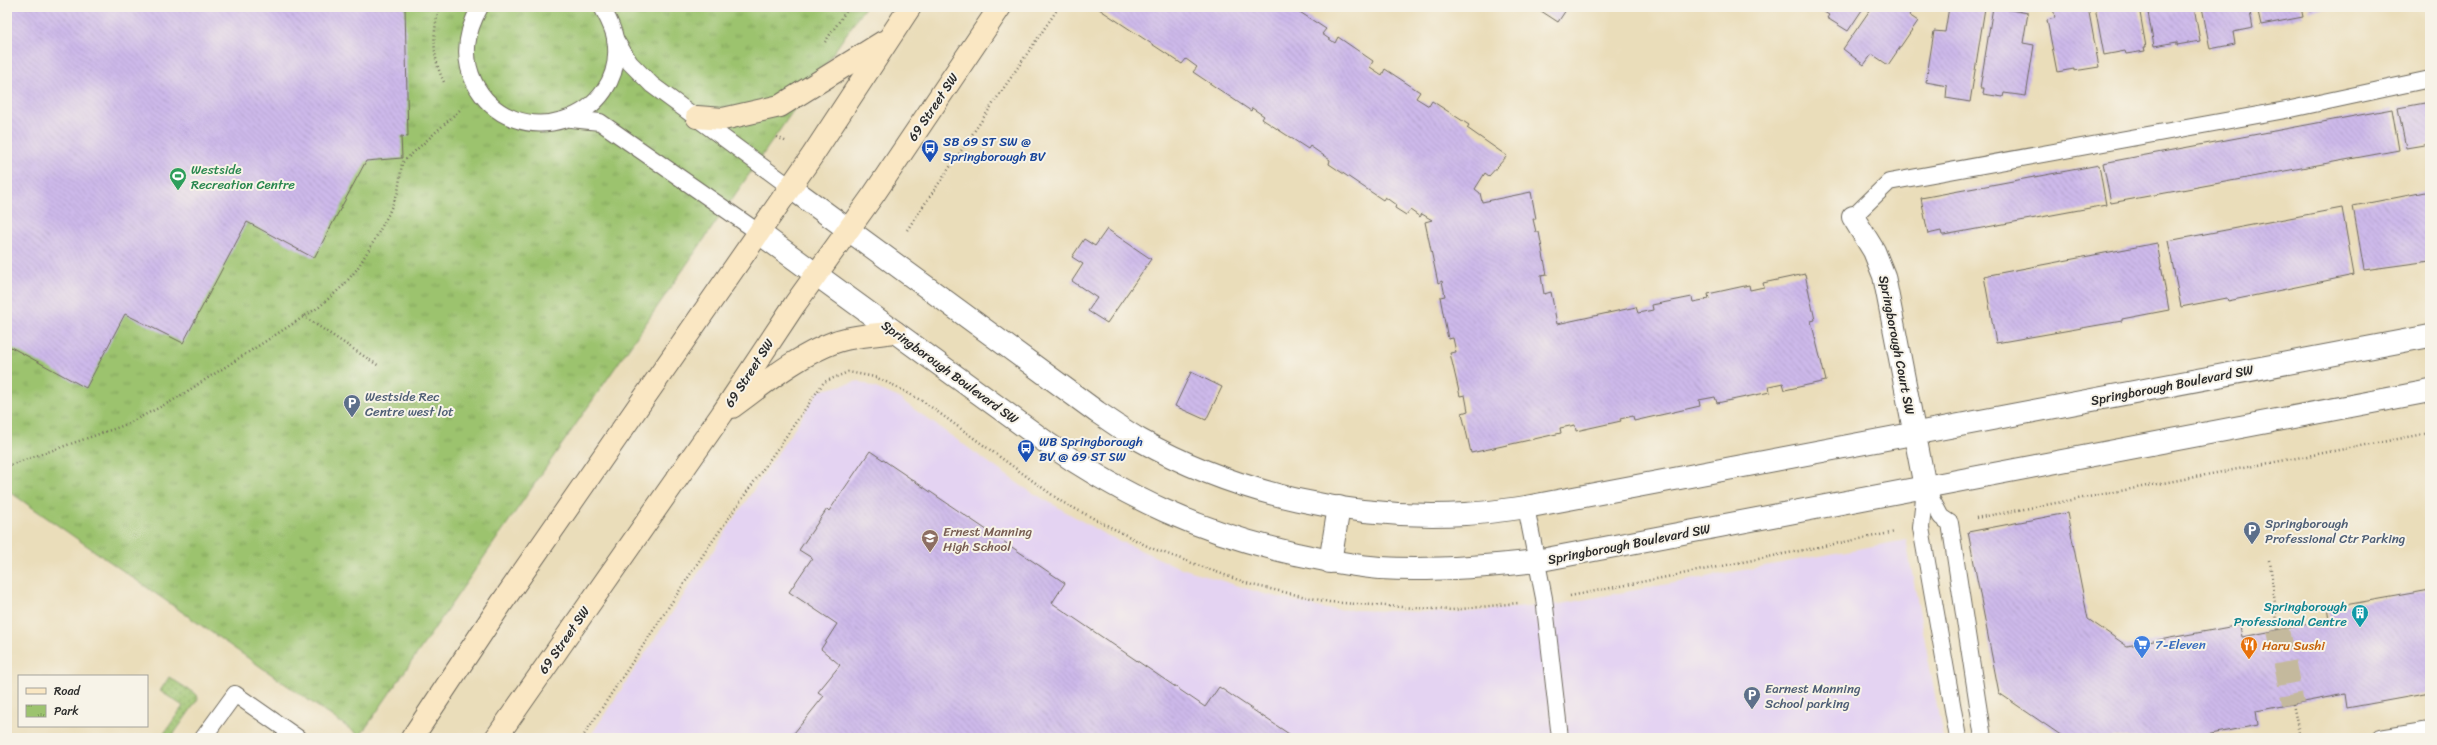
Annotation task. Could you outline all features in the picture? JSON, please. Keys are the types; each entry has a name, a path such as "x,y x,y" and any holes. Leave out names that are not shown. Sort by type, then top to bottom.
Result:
{"main road":[{"path":"412,738 501,604 790,187 910,7"},
{"name":"69 Street SW","path":"496,738 722,414 816,274 848,230 1000,7"},
{"path":"697,117 723,119 780,106 888,39"},
{"path":"722,414 784,369 813,352 850,338 895,332"}],"street":[{"name":"Springborough Boulevard SW","path":"790,187 1091,408 1141,440 1208,472 1261,491 1339,508 1373,512 1442,514 1526,507 2430,336"},
{"name":"Springborough Court SW","path":"1853,217 1874,251 1884,276 1915,434"},
{"name":"Springborough Boulevard SW","path":"758,232 1047,443 1088,472 1124,492 1168,514 1257,545 1330,562 1378,568 1425,570 1480,568 1536,561 2430,391"},
{"path":"1915,434 1926,487"},
{"path":"1330,562 1339,508"}],"lane":[{"path":"480,7 470,25 466,48 469,71 479,92 495,109 515,120 538,125 571,119 600,122 758,232"},
{"path":"571,119 591,105 607,86 615,63 615,39 612,28 602,7"},
{"path":"615,39 630,63 652,85 790,187"},
{"path":"1853,217 1889,182 2284,110 2430,79"},
{"path":"1926,487 1921,528 1958,738"},
{"path":"1926,487 1941,517 1950,523 1983,738"},
{"path":"1526,507 1544,598 1559,738"},
{"path":"203,738 235,694 298,738"},
{"path":"2380,738 2430,730"}],"path":[{"path":"907,230 1059,7"},
{"path":"7,466 125,425 172,401 318,307 343,286 357,269 388,215 398,192 402,163 479,92"},
{"path":"776,137 791,144"},
{"path":"304,316 379,366"},
{"path":"582,738 707,549 824,382 848,372"},
{"path":"2270,561 2278,630"},
{"path":"2293,704 2300,738"}],"shaded area":[{"name":"Ernest Manning High School","path":"859,381 897,397 1023,487 1104,534 1178,567 1261,593 1325,609 1456,613 1560,604 1906,540 1943,738 589,738 819,391"}],"green space":[{"path":"7,7 865,7 360,736 7,490"},
{"path":"169,677 197,695 198,699 171,738 161,738 183,706 160,691"}],"building":[{"name":"Westside Recreation Centre","path":"7,7 405,7 408,137 401,136 402,158 366,161 314,258 247,222 183,343 125,314 86,388 7,345"},
{"path":"1101,7 1280,7 1287,11 1292,7 1326,29 1322,34 1335,43 1338,37 1373,61 1370,67 1382,75 1385,69 1420,92 1416,98 1429,106 1432,101 1469,125 1467,128 1507,156 1489,176 1485,173 1475,189 1480,193 1482,202 1531,192 1536,219 1533,219 1536,232 1539,232 1547,275 1541,276 1544,294 1551,292 1557,324 1636,307 1638,313 1653,310 1652,305 1692,297 1693,302 1709,299 1708,294 1749,285 1750,290 1764,287 1763,283 1805,274 1815,320 1811,321 1826,381 1785,390 1783,383 1769,386 1770,392 1717,403 1715,397 1699,400 1700,406 1634,421 1633,416 1620,419 1621,421 1576,431 1575,425 1560,428 1561,433 1471,453 1462,413 1468,411 1465,395 1460,396 1450,353 1456,352 1453,338 1448,339 1440,297 1445,296 1442,281 1438,283 1425,222 1432,220 1422,214 1420,217 1410,210 1406,215 1395,208 1396,205 1385,197 1383,200 1329,164 1330,160 1310,146 1308,149 1262,119 1264,116 1252,108 1251,111 1193,72 1197,67 1186,59 1182,64 1099,9"},
{"path":"1535,7 1568,7 1558,22"},
{"path":"1816,7 1864,7 1848,31 1827,18 1829,15"},
{"path":"1872,7 1915,7 1909,15 1918,21 1888,65 1872,54 1864,65 1843,49"},
{"path":"1949,7 1985,8 1970,102 1946,98 1947,86 1926,82 1934,31 1945,32"},
{"path":"1993,7 2028,13 2023,43 2034,45 2026,96 2004,93 2003,97 1983,94 1984,88 1980,88"},
{"path":"2053,7 2088,7 2099,67 2057,72 2047,20 2055,18"},
{"path":"2095,7 2139,7 2146,47 2144,47 2145,51 2126,54 2125,51 2104,55"},
{"path":"2147,7 2194,7 2200,41 2177,45 2177,42 2154,46"},
{"path":"2202,7 2249,7 2253,28 2233,32 2235,44 2210,49"},
{"path":"2257,7 2301,7 2303,17 2261,25"},
{"path":"2309,7 2329,7 2329,8 2310,11"},
{"path":"2430,102 2430,144 2406,148 2398,108"},
{"path":"2392,109 2399,150 2111,203 2103,163"},
{"path":"2099,165 2106,205 1944,235 1942,235 1941,231 1928,234 1921,198"},
{"path":"2430,191 2430,261 2364,270 2353,206"},
{"path":"2342,208 2354,275 2228,301 2227,298 2181,307 2168,241"},
{"path":"1107,229 1151,259 1107,323 1088,311 1097,298 1072,281 1083,264 1072,257 1084,239 1095,246"},
{"path":"2157,243 2169,310 2122,319 2122,321 1996,343 1984,276"},
{"path":"1191,372 1222,387 1206,420 1175,406"},
{"path":"870,451 1065,583 1052,603 1205,707 1219,687 1295,738 790,738 824,696 818,692 840,665 821,649 837,624 789,592 812,558 799,550 827,509 829,511"},
{"name":"Springborough Professional Centre","path":"2067,513 2088,619 2127,646 2240,625 2242,637 2330,620 2328,608 2430,590 2430,693 2347,708 2345,694 2256,711 2258,725 2190,738 2065,738 1999,693 1968,532"}],"tunnel":[{"path":"2278,630 2293,704"}],"place":[{"name":"SB 69 ST SW @ Springborough BV","path":"930,163"},
{"name":"Westside Recreation Centre","path":"178,191"},
{"name":"Westside Rec Centre west lot","path":"352,418"},
{"name":"WB Springborough BV @ 69 ST SW","path":"1026,463"},
{"name":"Springborough Professional Ctr Parking","path":"2252,545"},
{"name":"Ernest Manning High School","path":"930,553"},
{"name":"Springborough Professional Centre","path":"2360,628"},
{"name":"7-Eleven","path":"2142,659"},
{"name":"Haru Sushi","path":"2249,660"},
{"name":"Earnest Manning School parking","path":"1752,710"}]}
